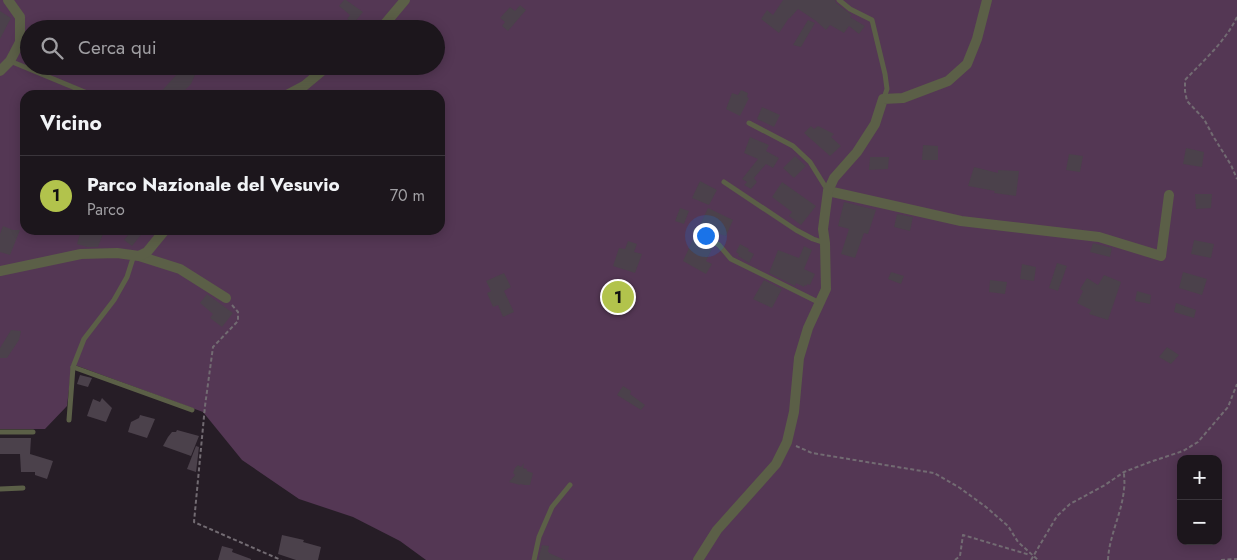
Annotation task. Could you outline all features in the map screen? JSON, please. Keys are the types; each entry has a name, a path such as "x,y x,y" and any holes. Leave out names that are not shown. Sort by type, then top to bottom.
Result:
{"street":[{"path":"0,71 10,61 20,42 20,17 8,0"},
{"path":"388,20 405,0"},
{"path":"698,560 717,530 776,464 786,442 794,412 798,358 808,328 826,289 823,228 828,191 834,178 857,152 875,124 883,99 904,98 948,81 967,64 977,40 987,0"},
{"path":"296,90 317,75"},
{"path":"828,191 961,220 1099,237 1161,256 1169,195"},
{"path":"140,254 160,235"},
{"path":"0,271 81,254 140,254 180,269 226,298"}],"lane":[{"path":"839,0 850,9 872,20 885,74 887,89 883,99"},
{"path":"10,61 20,65"},
{"path":"44,75 80,90"},
{"path":"749,124 793,146 810,162 828,191"},
{"path":"724,182 796,230 824,243"},
{"path":"696,231 719,245 731,259 820,303"},
{"path":"68,420 73,368 84,340 114,300 140,254"},
{"path":"73,368 192,410"},
{"path":"0,432 33,432"},
{"path":"534,560 539,536 552,507 570,485"},
{"path":"0,488 23,488"}],"path":[{"path":"1237,17 1232,28 1221,43 1185,80 1187,101 1204,119 1212,136 1231,165 1237,180"},
{"path":"226,298 238,312 238,320 213,347 205,406 194,522 281,560"},
{"path":"1031,560 1057,516 1070,504 1124,472 1183,452 1198,442 1228,407 1237,384"},
{"path":"786,442 812,453 934,473 960,488 986,507 1008,526 1018,542 1038,560"},
{"path":"1108,560 1124,489 1124,472"},
{"path":"955,560 960,556 963,536 1033,556"},
{"path":"1221,560 1237,559"}],"shaded area":[{"path":"0,0 1237,0 1237,560 426,560 400,541 353,517 299,499 242,460 203,412 72,364 67,406 45,429 0,429"}],"building":[{"path":"346,0 363,12 356,20 349,20 347,19 350,15 339,6"},
{"path":"783,0 835,0 836,3 852,15 850,17 865,26 859,34 849,26 844,33 830,25 826,30 798,9 779,33 761,19 767,10 773,15"},
{"path":"520,5 526,10 508,31 502,26 505,22 500,18 510,7 515,11"},
{"path":"0,11 11,18 0,39"},
{"path":"808,20 815,23 801,47 793,45"},
{"path":"176,75 195,75 191,84 185,90 163,90"},
{"path":"741,90 748,93 747,97 749,98 740,116 726,109 732,93 738,95"},
{"path":"762,107 780,115 774,127 757,119"},
{"path":"811,126 814,129 818,126 834,134 831,137 841,146 830,156 804,133"},
{"path":"750,137 769,145 766,151 779,158 773,168 766,164 754,178 757,182 751,189 744,185 747,182 742,179 758,159 744,153"},
{"path":"923,145 938,146 938,160 922,160"},
{"path":"1186,148 1204,152 1202,167 1183,164"},
{"path":"1069,154 1083,156 1080,172 1066,170"},
{"path":"795,156 806,166 794,178 783,168"},
{"path":"870,157 889,157 888,169 869,170"},
{"path":"974,167 998,173 998,170 1019,171 1016,196 994,193 995,191 968,186"},
{"path":"700,181 717,190 709,205 692,198"},
{"path":"782,182 816,206 801,225 789,216 792,212 772,197"},
{"path":"1195,194 1212,194 1211,208 1196,209"},
{"path":"844,202 876,210 868,234 864,233 855,258 841,254 849,229 838,226"},
{"path":"680,208 689,211 684,224 675,221"},
{"path":"708,208 733,220 726,236 719,234 717,239 699,227"},
{"path":"897,214 913,217 910,231 894,227"},
{"path":"3,226 13,230 20,230 10,255 0,252 0,234"},
{"path":"80,235 103,235 98,247 87,247 77,244"},
{"path":"128,235 141,235 132,246 124,240"},
{"path":"695,235 713,247 706,261 712,264 706,274 683,261"},
{"path":"1194,240 1214,244 1211,258 1191,254"},
{"path":"628,241 637,244 634,252 642,254 635,273 613,266 619,248 625,249"},
{"path":"1093,243 1112,248 1110,257 1090,252"},
{"path":"740,244 754,254 749,263 738,256 739,254 736,252"},
{"path":"804,246 812,250 804,269 815,274 810,285 807,284 804,287 796,283 795,286 769,273 778,250 799,258"},
{"path":"1057,263 1067,266 1058,291 1049,288"},
{"path":"1022,264 1036,267 1034,281 1020,279"},
{"path":"891,272 904,276 901,284 888,279"},
{"path":"1183,272 1207,279 1202,295 1179,288"},
{"path":"504,273 511,287 504,291 514,312 503,317 498,305 493,307 487,293 491,291 486,281"},
{"path":"1104,275 1121,282 1108,320 1089,314 1091,310 1077,303 1083,291 1080,289 1087,278 1098,285"},
{"path":"764,280 782,289 772,308 753,299"},
{"path":"990,280 1007,282 1005,294 989,292"},
{"path":"1137,291 1151,295 1150,304 1135,301"},
{"path":"207,294 233,313 222,327 210,318 213,314 200,303"},
{"path":"1176,303 1196,310 1194,318 1174,312"},
{"path":"11,330 21,331 19,340 7,358 0,358 0,348"},
{"path":"1167,347 1179,355 1171,364 1159,357"},
{"path":"80,375 92,378 88,387 77,384"},
{"path":"623,386 645,405 641,410 617,395"},
{"path":"102,398 112,408 106,422 87,416 93,399 100,402"},
{"path":"140,415 155,419 147,438 128,432 131,422 139,418"},
{"path":"177,430 199,436 191,456 163,446 172,432"},
{"path":"0,438 31,438 30,454 53,461 47,479 35,475 35,472 21,472 20,454 0,454"},
{"path":"196,446 199,447 196,472 187,469"},
{"path":"524,463 523,468 533,473 530,485 509,482 515,475 513,473 515,468 518,465 521,467"},
{"path":"282,535 304,540 303,542 321,547 318,560 296,560 278,554"},
{"path":"542,545 549,546 549,553 565,560 538,560"},
{"path":"222,546 233,549 232,552 251,560 218,560"}],"place":[{"name":"Parco Nazionale del Vesuvio","path":"618,297"}]}
